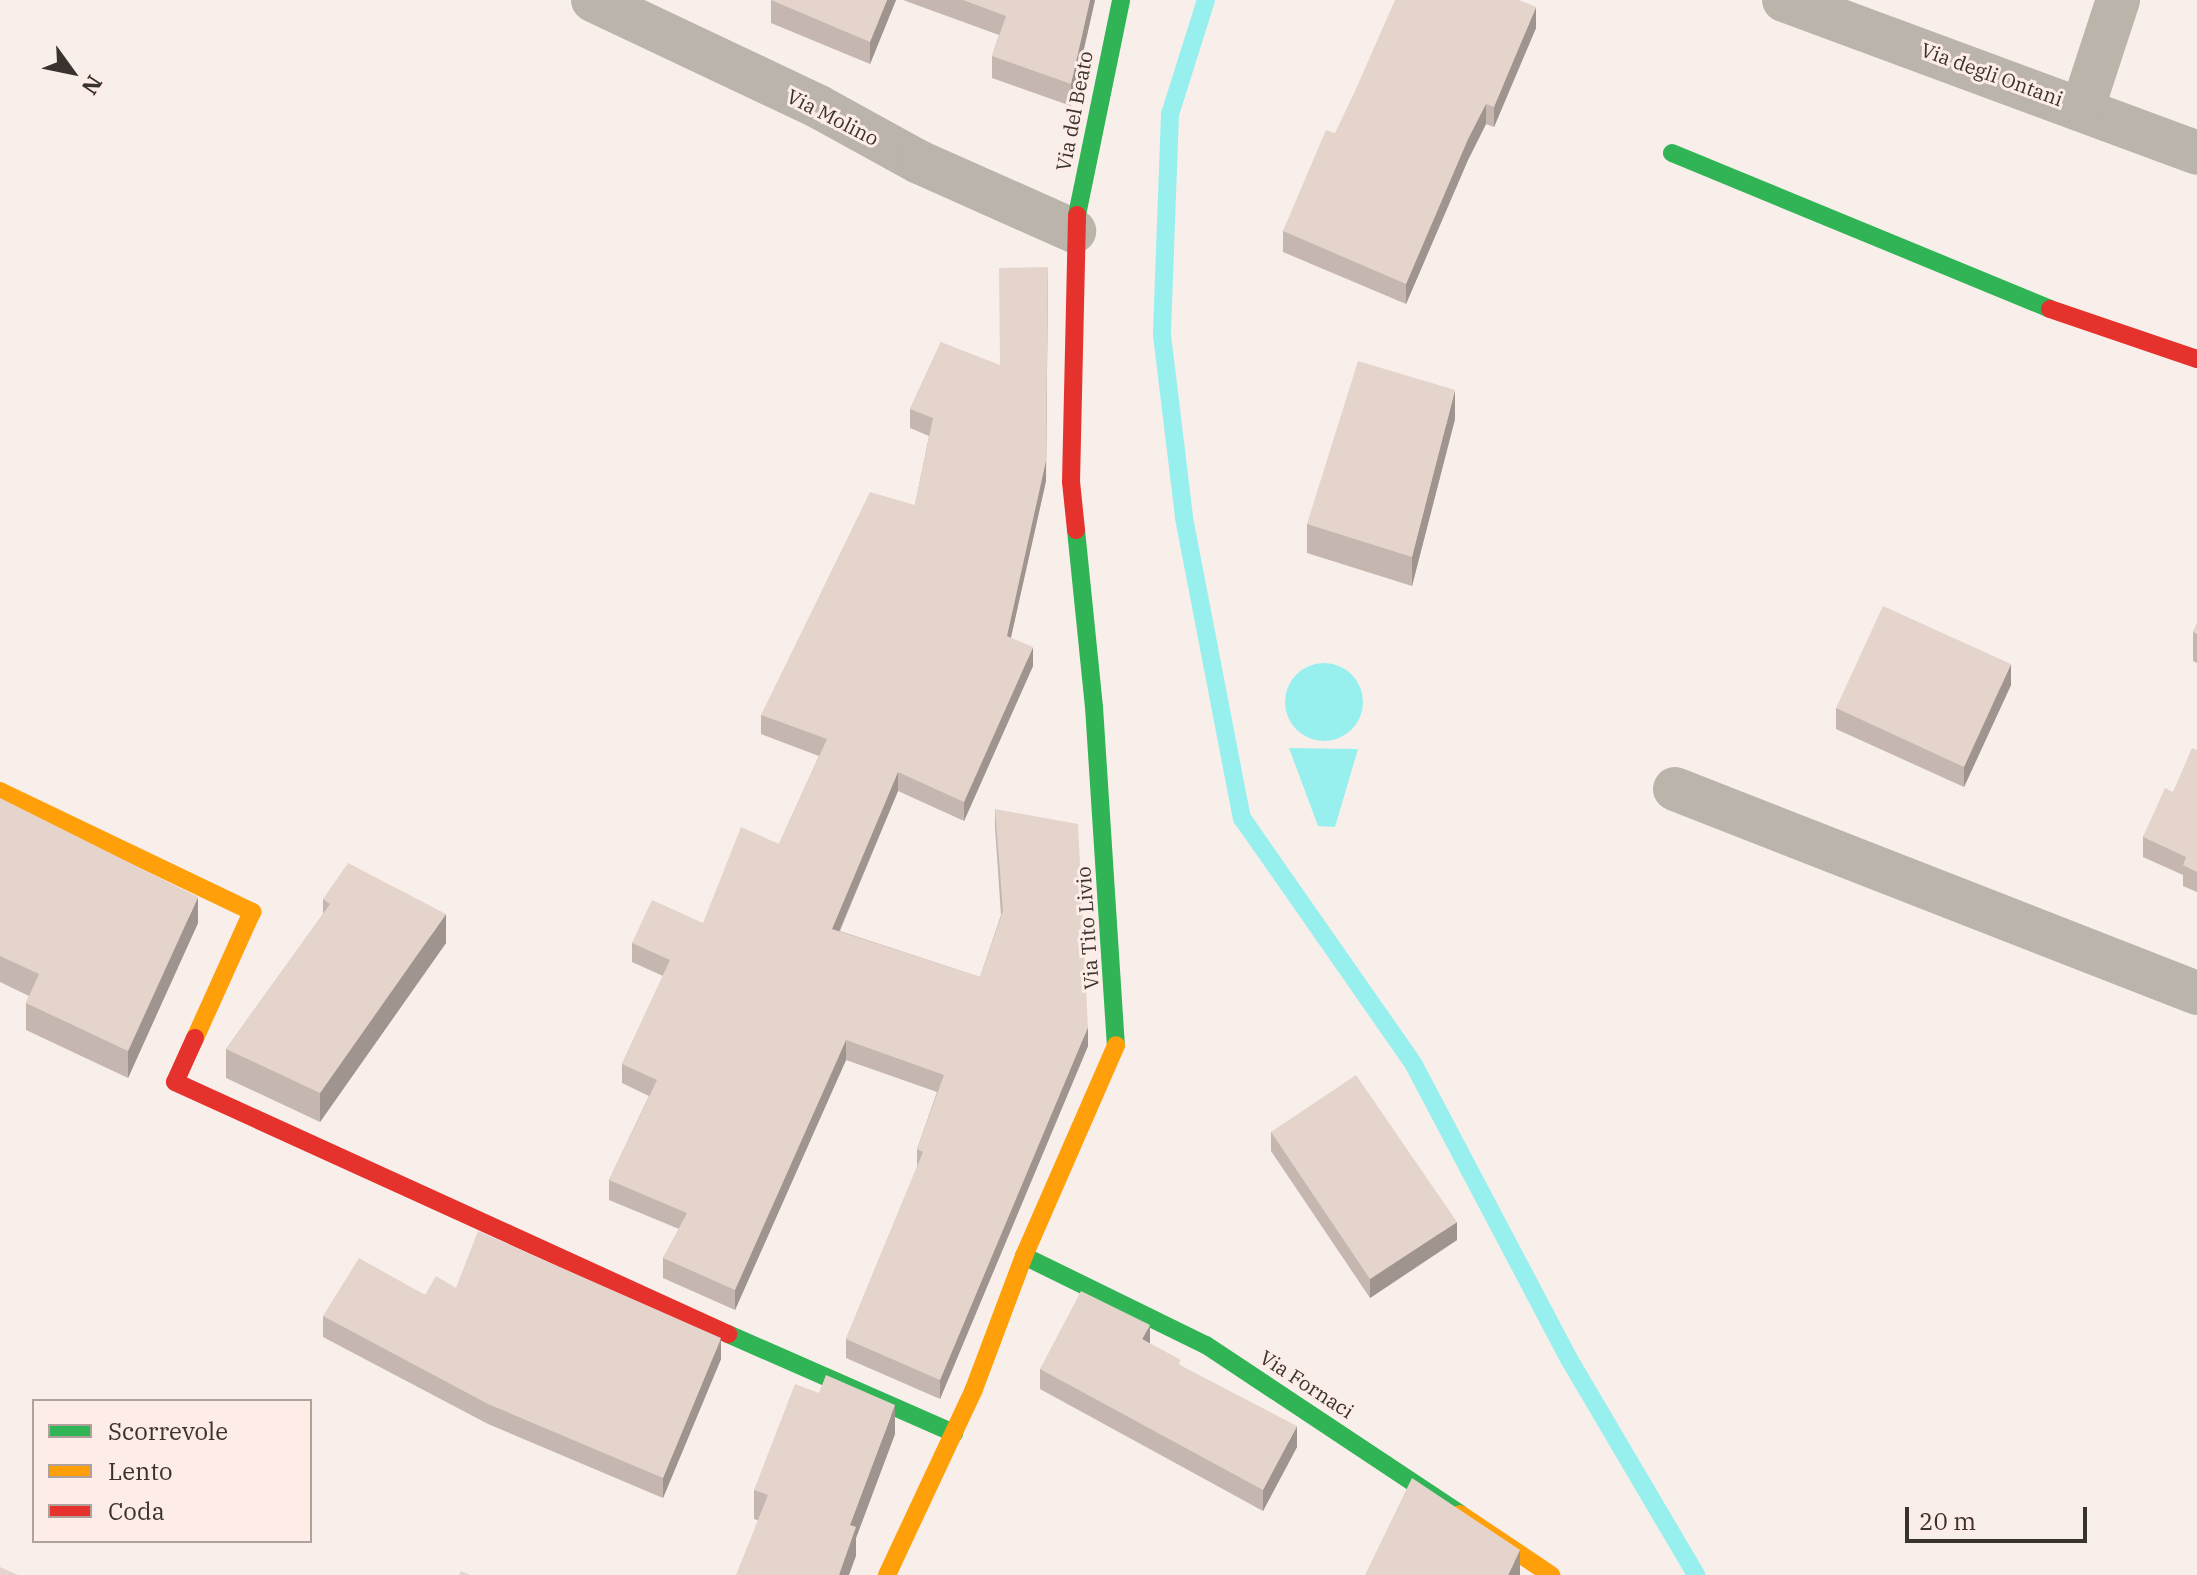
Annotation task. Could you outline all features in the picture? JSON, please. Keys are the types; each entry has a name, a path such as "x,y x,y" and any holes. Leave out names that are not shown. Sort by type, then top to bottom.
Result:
{"street":[{"name":"Via Molino","path":"593,0 819,107 919,162 1074,231"},
{"name":"Via del Beato","path":"1074,231 1098,93 1121,0"},
{"name":"Via degli Ontani","path":"1784,0 2083,107 2197,153"},
{"path":"2083,107 2118,0"},
{"path":"1672,153 2057,312 2197,359"},
{"name":"Via Tito Livio","path":"887,1575 954,1433 1024,1256 1117,1042 1094,707 1071,482 1074,231"},
{"path":"1675,789 2197,993"},
{"path":"0,791 252,912 175,1082 494,1231 954,1433"},
{"name":"Via Fornaci","path":"1024,1256 1206,1345 1551,1575"}],"water":[{"path":"1324,663 1339,666 1351,675 1360,687 1363,702 1360,717 1351,729 1339,738 1324,741 1309,738 1297,729 1288,717 1285,702 1288,687 1297,675 1309,666"},
{"path":"1289,748 1358,749 1335,827 1318,826"}],"building":[{"path":"771,0 887,0 870,42"},
{"path":"963,0 1090,0 1071,84 992,56 1006,16"},
{"path":"1395,0 1519,0 1536,7 1494,107 1486,104 1468,139 1406,284 1283,231 1326,130 1335,133"},
{"path":"1048,267 1046,461 1007,636 1033,647 964,802 898,772 832,929 980,977 1003,911 995,809 1078,824 1088,1027 940,1380 846,1339 923,1152 917,1149 944,1075 846,1040 735,1290 663,1258 687,1213 609,1180 657,1080 622,1064 670,960 632,943 652,900 703,923 741,827 779,844 827,739 761,715 870,492 915,505 933,418 910,409 941,342 1000,365 999,268"},
{"path":"1358,361 1455,390 1412,557 1307,524"},
{"path":"1883,606 2011,664 1964,767 1836,708"},
{"path":"2192,748 2197,750 2197,872 2183,865 2186,857 2143,837 2165,788 2173,792"},
{"path":"0,798 198,897 128,1051 26,1003 39,974 0,956"},
{"path":"348,863 446,914 320,1093 226,1049 330,904 323,899"},
{"path":"1356,1075 1457,1222 1370,1279 1271,1132"},
{"path":"478,1231 721,1338 663,1478 488,1404 323,1316 359,1258 425,1295 436,1276 456,1288"},
{"path":"1081,1291 1150,1325 1142,1339 1181,1360 1178,1364 1297,1426 1263,1490 1040,1369"},
{"path":"826,1375 895,1405 850,1525 856,1527 839,1575 736,1575 768,1495 754,1490 795,1384 819,1393"},
{"path":"1412,1478 1520,1550 1508,1575 1365,1575"},
{"path":"0,1567 18,1575 0,1575"}],"waterway":[{"path":"1206,0 1170,114 1162,335 1184,518 1242,818 1414,1065 1569,1359 1696,1575"}],"traffic: fast":[{"path":"1077,215 1121,0"},
{"path":"1672,153 2050,309"},
{"path":"1076,530 1094,707 1116,1045"},
{"path":"1024,1256 1206,1345 1460,1514"},
{"path":"728,1334 954,1433"}],"traffic: slow":[{"path":"0,791 252,912 195,1038"},
{"path":"887,1575 974,1389 1024,1256 1116,1045"},
{"path":"1460,1514 1551,1575"}],"traffic: jam":[{"path":"1076,530 1071,482 1077,215"},
{"path":"2050,309 2197,359"},
{"path":"195,1038 175,1082 728,1334"}]}
